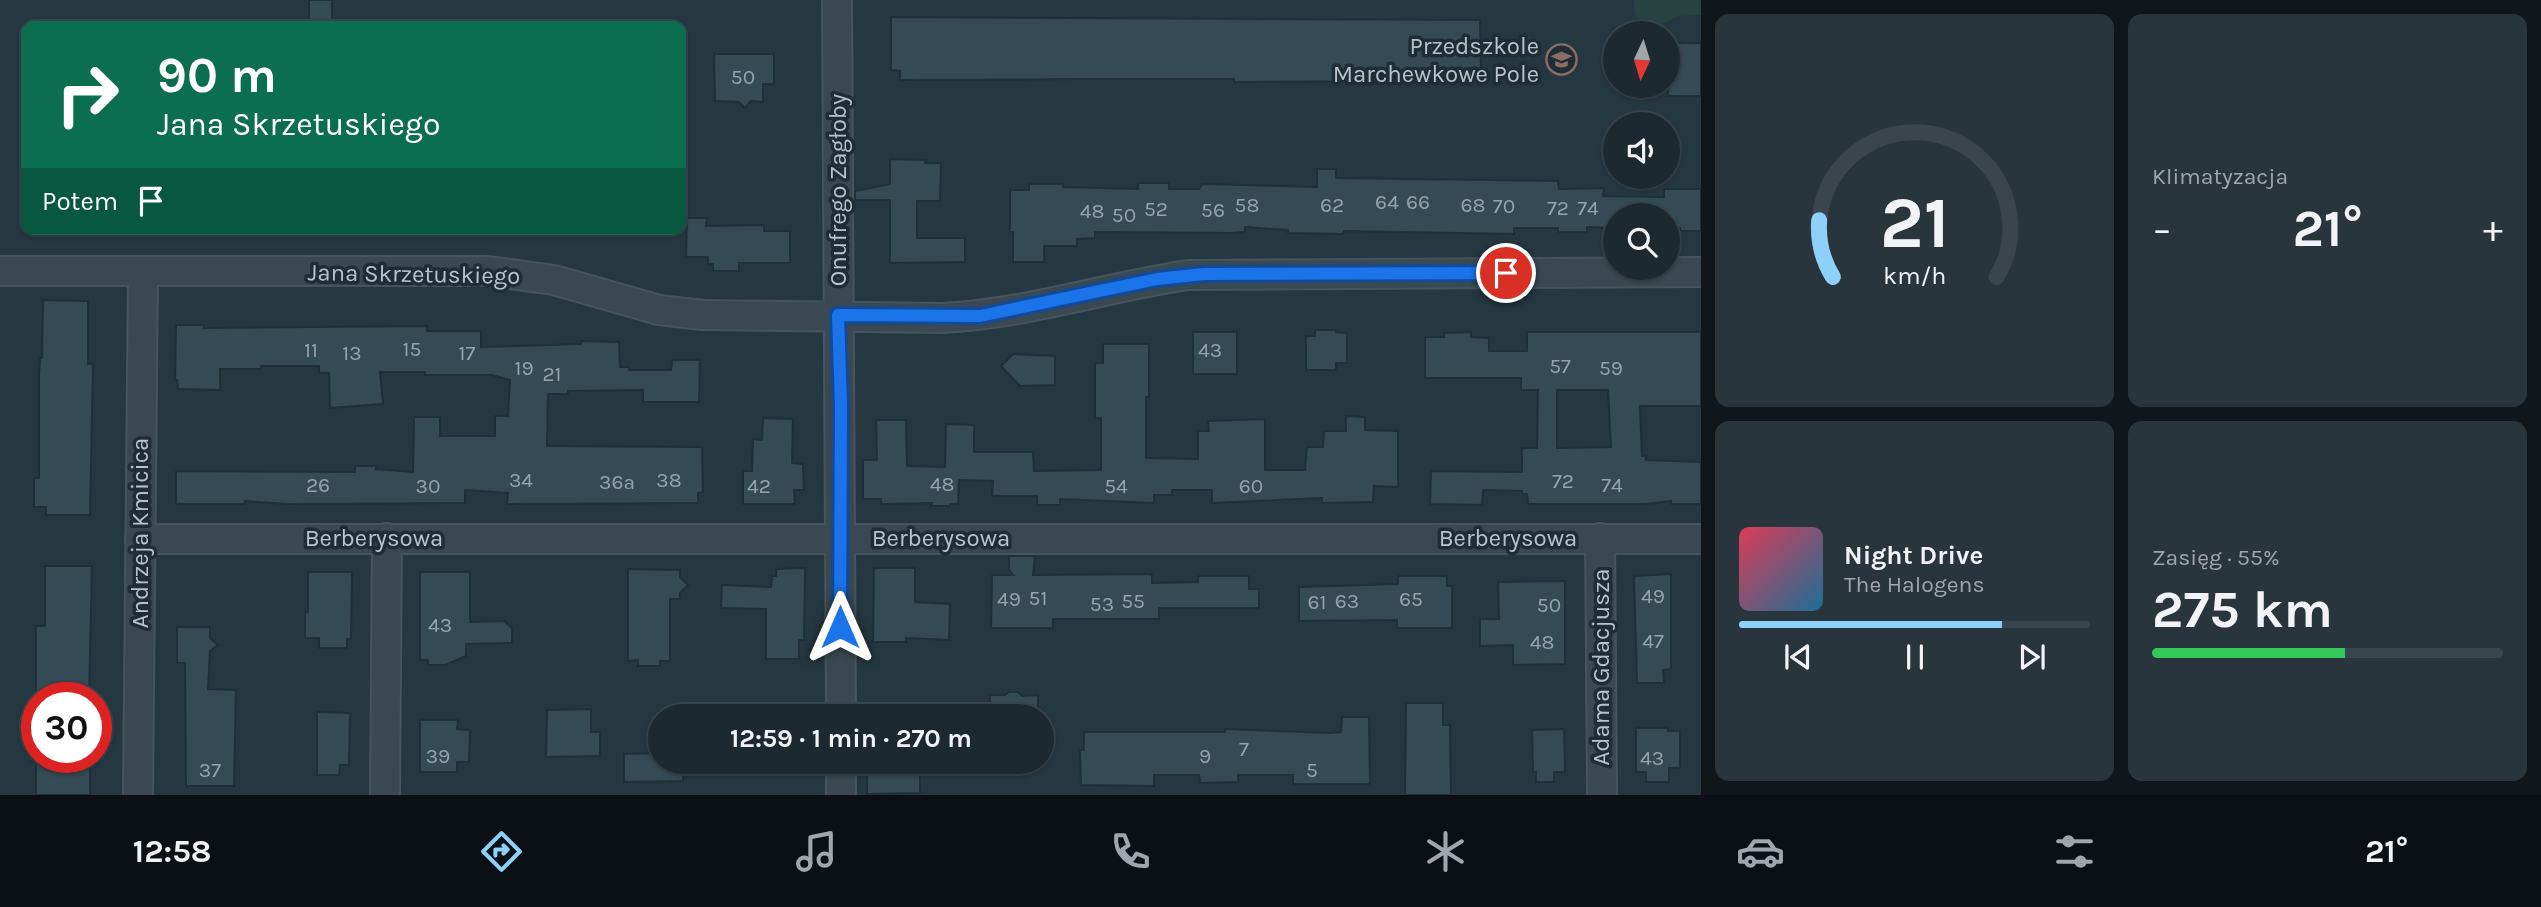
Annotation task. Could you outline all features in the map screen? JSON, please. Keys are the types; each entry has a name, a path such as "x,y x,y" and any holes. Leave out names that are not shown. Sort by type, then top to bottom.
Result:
{"street":[{"name":"Onufrego Zagłoby","path":"837,0 841,704"},
{"name":"Jana Skrzetuskiego","path":"0,271 488,271 554,280 659,310 703,315 980,316 1157,279 1220,273 1701,272"},
{"name":"Andrzeja Kmicica","path":"138,795 142,272"},
{"path":"386,795 387,538"},
{"name":"Adama Gdacjusza","path":"1600,538 1602,795"},
{"name":"Berberysowa","path":"140,539 1701,540"},
{"path":"841,774 841,795"}],"green space":[{"path":"1634,0 1701,0 1701,15 1678,16 1668,21 1642,21 1634,14"}],"building":[{"path":"309,0 332,0 332,21 309,21"},
{"path":"891,17 1480,20 1481,72 1470,72 1470,81 900,80 900,71 891,70"},
{"path":"1680,43 1701,43 1701,96 1680,96"},
{"path":"714,54 774,54 774,84 763,84 763,102 751,101 745,108 739,102 715,101"},
{"path":"890,159 941,163 940,201 917,201 917,238 965,238 965,262 890,263 890,200 855,200 855,191 890,184"},
{"path":"1317,169 1336,169 1336,178 1558,181 1559,189 1603,188 1603,196 1664,197 1664,189 1701,189 1701,231 1680,231 1680,203 1603,203 1603,228 1587,227 1587,232 1558,232 1558,228 1514,228 1514,234 1344,231 1343,234 1288,233 1288,230 1245,227 1245,232 1230,233 1095,232 1095,238 1077,239 1077,246 1044,246 1044,262 1013,262 1010,190 1029,190 1029,184 1138,189 1138,183 1169,183 1169,189 1199,189 1203,184 1317,187"},
{"path":"687,218 707,218 706,226 764,225 764,231 790,231 790,263 739,263 739,271 713,271 713,264 708,264 708,257 686,257"},
{"path":"43,300 88,301 88,364 93,364 90,515 46,515 46,507 34,507 34,478 39,478 39,375"},
{"path":"176,325 204,325 204,328 427,326 427,331 481,331 481,347 581,344 581,341 619,342 620,367 629,367 629,370 671,370 672,360 700,360 699,402 643,402 643,390 568,391 568,394 548,394 547,446 702,447 703,492 698,493 698,503 507,504 508,493 465,490 465,503 287,504 245,501 245,504 176,504 176,471 355,472 355,466 376,466 376,469 413,472 414,417 440,417 440,436 495,436 495,416 508,416 510,380 492,375 380,372 383,404 330,408 329,373 319,373 319,366 220,369 220,390 178,389 175,380"},
{"path":"1315,330 1347,333 1347,363 1336,363 1336,370 1306,370 1306,336 1315,336"},
{"path":"1193,332 1237,332 1237,374 1193,374"},
{"path":"1471,332 1471,337 1489,338 1489,351 1527,351 1527,332 1701,332 1701,406 1640,406 1642,456 1646,456 1646,460 1701,462 1701,504 1671,504 1671,501 1646,504 1528,504 1527,494 1522,494 1522,491 1483,490 1482,505 1430,504 1431,471 1522,472 1522,448 1537,448 1538,390 1521,390 1521,378 1425,378 1425,337 1444,337 1444,333","holes":["1557,390 1608,390 1611,447 1557,448"]},
{"path":"1103,344 1149,344 1146,458 1198,459 1198,431 1209,431 1208,421 1265,419 1265,470 1305,470 1307,447 1323,447 1324,431 1346,431 1346,416 1365,417 1365,430 1398,431 1398,487 1374,486 1373,502 1322,503 1322,498 1212,503 1212,490 1172,490 1172,495 1154,495 1154,503 1060,499 1060,505 1037,505 1037,496 992,496 993,481 959,480 958,504 950,506 931,506 932,503 881,504 881,499 863,499 863,460 877,460 876,420 906,420 907,466 945,467 946,424 974,425 974,452 1033,452 1034,471 1101,470 1101,418 1095,418 1095,363 1103,363"},
{"path":"1013,354 1055,356 1055,385 1020,386 1001,366"},
{"path":"763,418 793,419 792,463 803,464 804,490 794,490 795,504 743,504 743,471 752,471 753,439 762,440"},
{"path":"1009,556 1035,556 1033,575 1152,574 1152,583 1198,582 1198,576 1249,576 1249,589 1259,589 1259,608 1159,608 1159,619 1053,619 1053,628 991,628 992,575 1013,575 1009,570"},
{"path":"45,566 92,566 89,682 36,682 36,626 45,626"},
{"path":"805,568 804,640 799,640 799,659 766,659 766,609 721,608 722,585 771,587 776,569"},
{"path":"874,568 915,568 915,602 950,604 949,640 906,638 906,642 873,642"},
{"path":"628,569 680,570 680,577 688,585 680,593 680,599 670,599 670,661 660,661 660,666 638,666 638,660 628,661"},
{"path":"308,572 352,572 351,639 347,639 347,648 319,648 319,638 305,638"},
{"path":"420,572 470,572 470,622 504,621 512,628 512,643 466,644 466,656 445,665 428,665 428,660 420,660"},
{"path":"1671,574 1671,669 1663,670 1664,683 1637,683 1634,576"},
{"path":"1398,576 1447,576 1447,586 1452,586 1452,628 1397,628 1397,620 1299,621 1299,587 1398,584"},
{"path":"1565,581 1565,664 1513,665 1513,645 1480,646 1480,619 1499,619 1498,582"},
{"path":"177,627 210,627 210,638 218,645 210,651 208,689 236,690 234,786 186,786 185,663 177,663"},
{"path":"1018,692 1022,696 1038,695 1038,704 990,704 990,695"},
{"path":"1406,703 1443,703 1443,725 1450,725 1451,795 1405,795"},
{"path":"591,709 591,732 600,732 600,756 546,757 547,710"},
{"path":"317,712 350,713 349,765 340,765 339,775 317,775"},
{"path":"1342,717 1369,717 1370,784 1293,784 1293,775 1238,775 1238,782 1200,783 1199,775 1154,775 1154,786 1081,785 1080,750 1084,750 1084,732 1225,732 1225,729 1330,733 1341,732"},
{"path":"420,720 458,720 457,729 470,730 469,762 457,762 457,772 420,772"},
{"path":"1636,728 1668,728 1668,731 1680,731 1680,768 1669,768 1669,782 1646,782 1646,772 1636,772"},
{"path":"1564,729 1565,772 1554,772 1554,782 1536,782 1536,772 1533,772 1532,730"},
{"path":"648,753 648,774 683,774 683,781 624,782 624,754"},
{"path":"36,773 90,773 90,795 36,795"},
{"path":"867,774 920,774 920,793 867,794"}],"place":[{"name":"Przedszkole Marchewkowe Pole","path":"1562,60"}],"route":[{"path":"840,627 841,405 838,315 943,318 980,316 1188,275 1506,273"}]}
